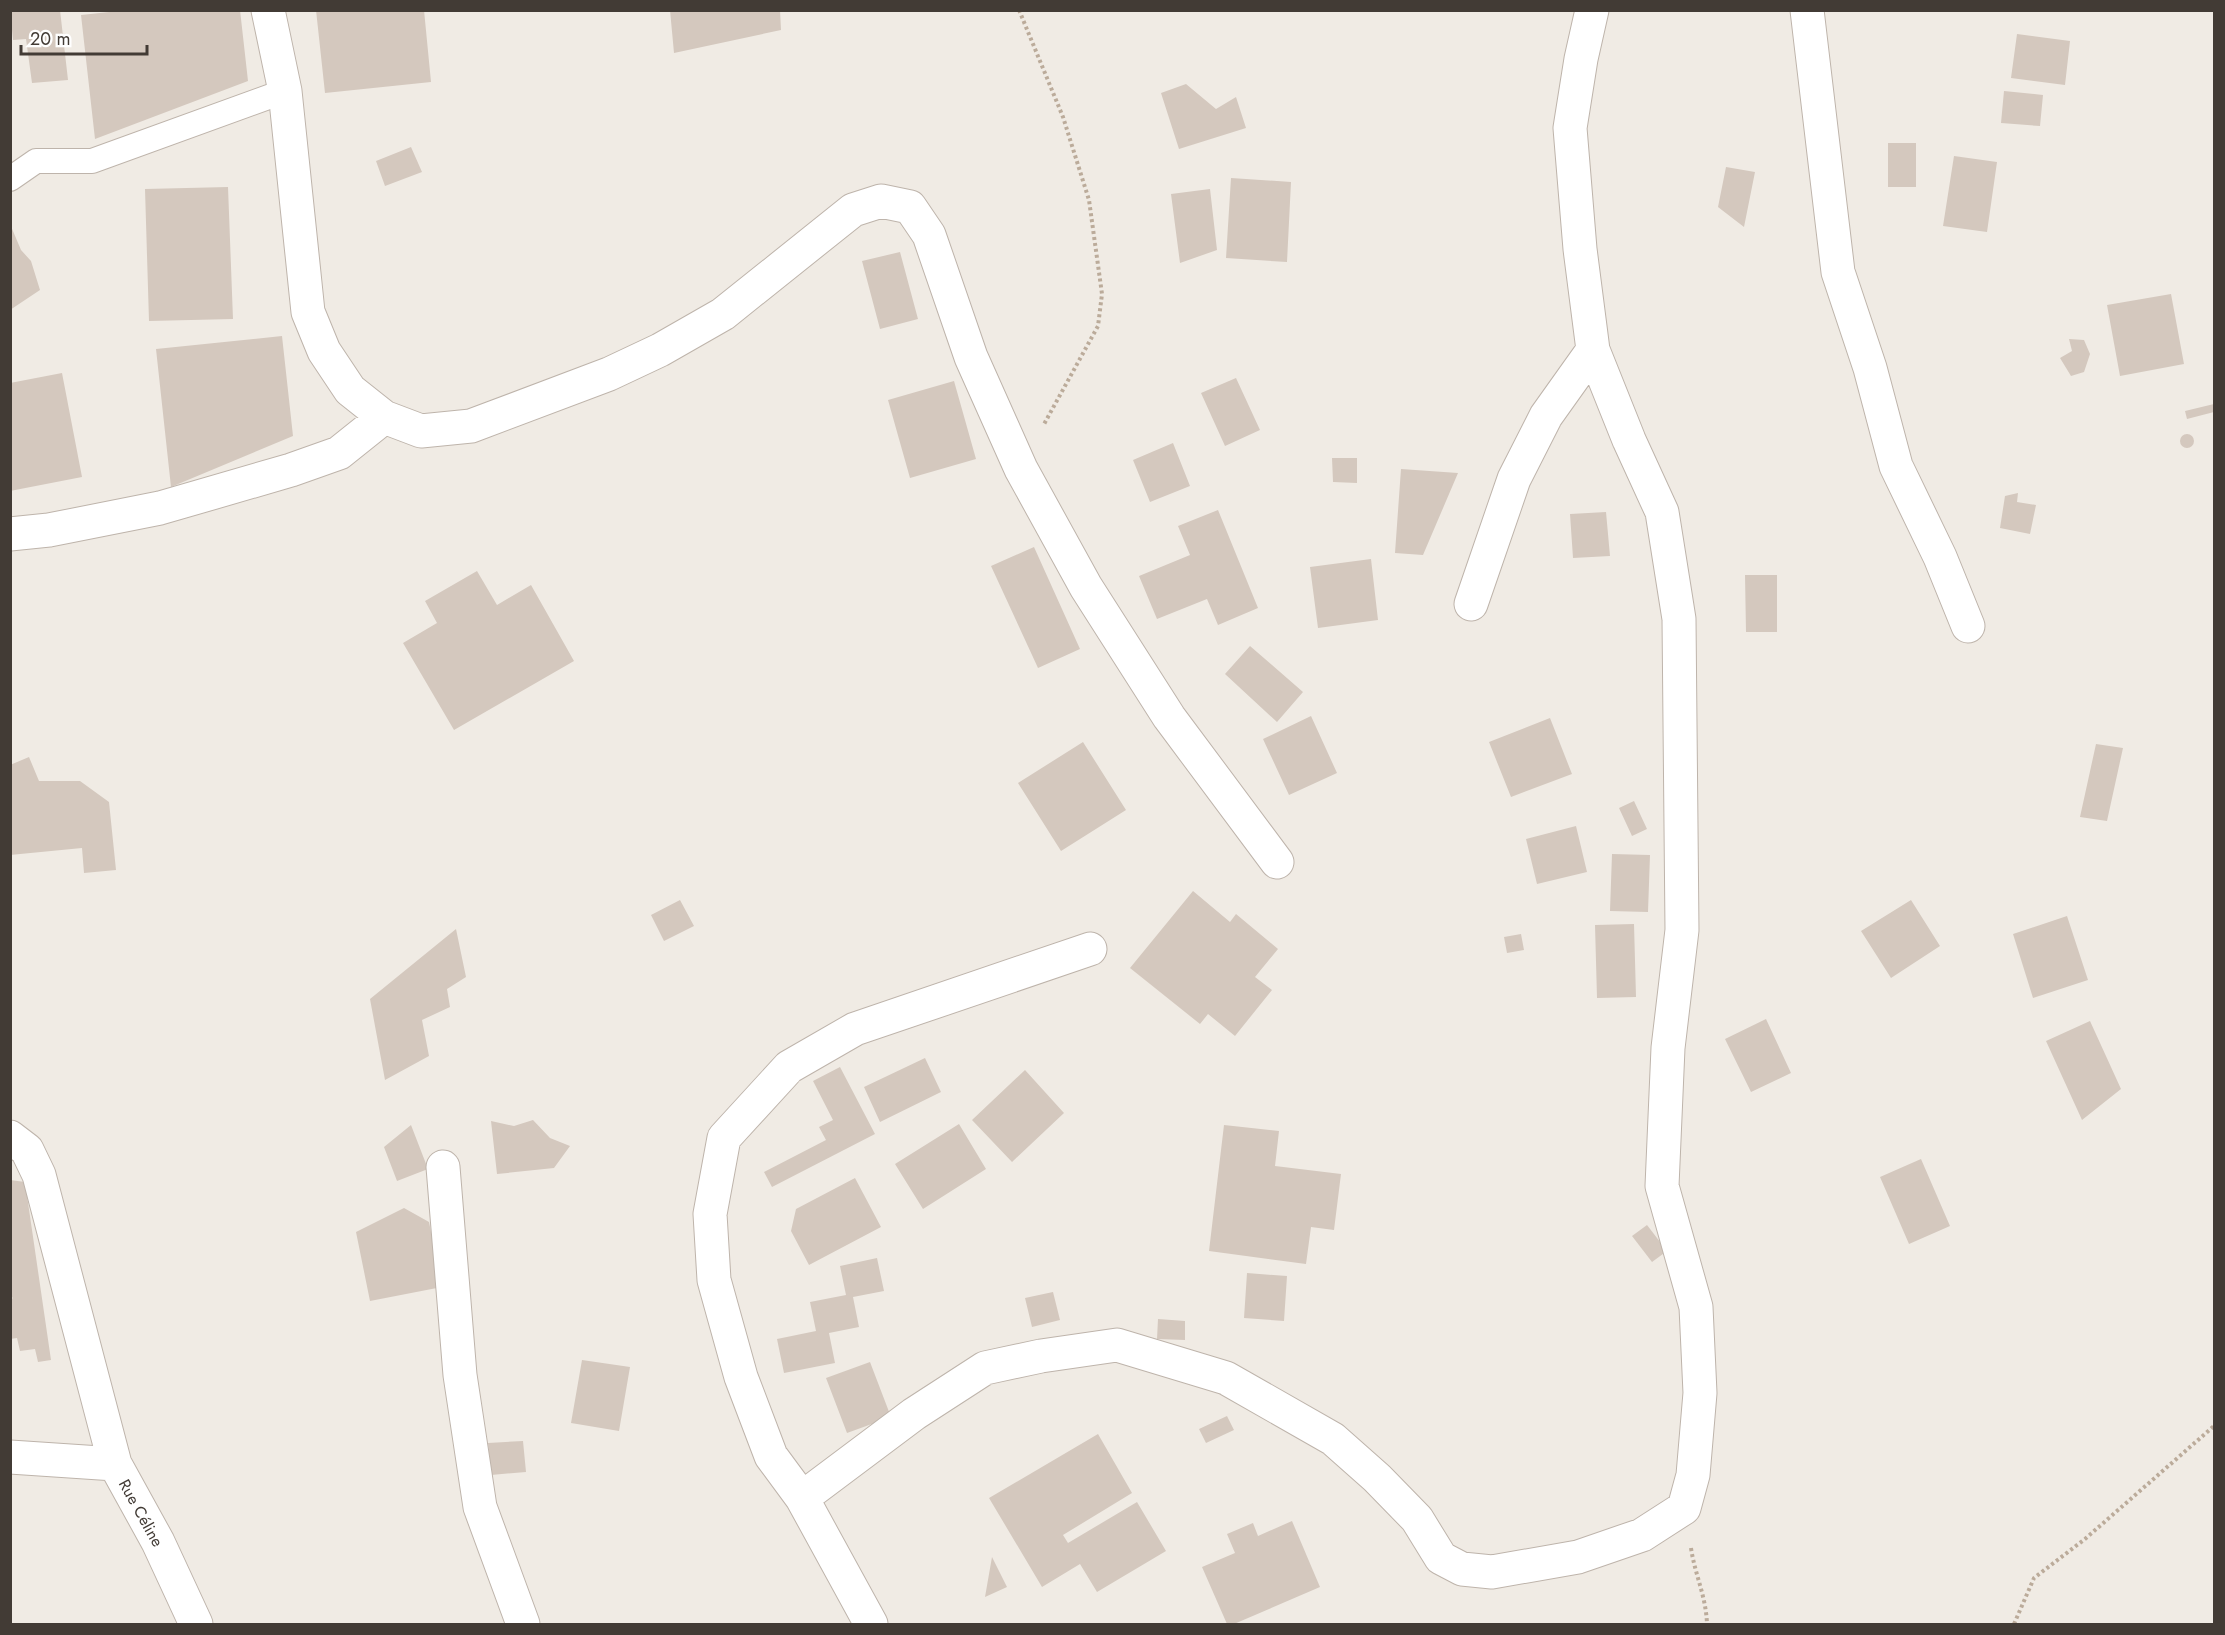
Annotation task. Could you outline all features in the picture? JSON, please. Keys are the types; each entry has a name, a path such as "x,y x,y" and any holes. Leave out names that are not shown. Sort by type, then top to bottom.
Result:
{"street":[{"path":"268,10 285,91 308,312 324,351 350,390 384,417 421,431 471,426 609,374 660,350 723,314 853,210 881,201 910,207 929,235 971,357 1021,469 1086,587 1169,717 1277,862"},
{"path":"802,1498 914,1414 985,1368 1041,1356 1117,1345 1226,1378 1332,1439 1377,1478 1417,1519 1441,1558 1462,1569 1492,1572 1578,1557 1642,1535 1684,1508 1693,1475 1700,1393 1696,1307 1662,1186 1668,1048 1682,930 1679,619 1662,512 1629,440 1593,350 1580,249 1570,128 1581,59 1592,10"},
{"path":"1807,10 1838,272 1870,368 1896,466 1940,557 1968,626"},
{"path":"1471,604 1514,478 1546,416 1593,350"},
{"path":"10,534 49,530 160,508 291,470 339,453 384,417"},
{"path":"872,1624 802,1498 771,1456 741,1377 714,1280 710,1214 724,1138 789,1067 855,1029 1090,949"},
{"path":"10,1137 27,1150 39,1175 115,1464"},
{"path":"443,1167 460,1376 480,1507 524,1624"},
{"name":"Rue Céline","path":"10,1457 115,1464 158,1542 196,1624"}],"lane":[{"path":"10,179 36,161 92,161 285,91"}],"path":[{"path":"1019,10 1063,117 1089,200 1101,294 1098,326 1021,469"},
{"path":"2014,1624 2034,1578 2085,1539 2214,1426"},
{"path":"1684,1508 1693,1564 1706,1605 1707,1624"}],"building":[{"path":"10,10 60,10 68,80 32,83 26,39 13,40"},
{"path":"128,10 240,10 248,81 95,139 81,15"},
{"path":"316,10 424,10 431,82 325,93"},
{"path":"670,10 780,10 781,30 674,53"},
{"path":"2017,34 2070,41 2065,85 2011,78"},
{"path":"1186,84 1216,109 1236,97 1246,128 1179,149 1161,93"},
{"path":"2004,91 2043,95 2040,126 2001,123"},
{"path":"1888,143 1916,143 1916,187 1888,187"},
{"path":"411,147 422,172 385,186 376,161"},
{"path":"1954,156 1997,162 1987,232 1943,226"},
{"path":"1726,167 1755,172 1744,227 1718,207"},
{"path":"1231,178 1291,182 1287,262 1226,258"},
{"path":"228,187 233,319 149,321 145,189"},
{"path":"1210,189 1217,250 1180,263 1171,194"},
{"path":"10,224 21,250 31,261 40,290 10,310"},
{"path":"900,252 918,319 880,329 862,261"},
{"path":"2171,294 2184,364 2120,376 2107,305"},
{"path":"282,336 293,436 171,487 156,349"},
{"path":"2069,339 2084,340 2090,354 2084,372 2071,376 2060,358 2072,351"},
{"path":"62,373 82,477 10,491 10,383"},
{"path":"1236,378 1260,430 1225,446 1201,393"},
{"path":"954,381 976,459 910,478 888,400"},
{"path":"2214,404 2214,412 2187,419 2185,411"},
{"path":"2184,434 2190,434 2194,441 2190,448 2184,448 2180,444 2180,438"},
{"path":"1173,443 1190,486 1150,502 1133,460"},
{"path":"1332,458 1357,458 1357,483 1333,482"},
{"path":"1401,469 1458,473 1423,555 1395,553"},
{"path":"2018,493 2017,502 2036,505 2030,534 2000,528 2005,496"},
{"path":"1218,510 1258,608 1218,625 1207,599 1157,619 1139,576 1190,555 1178,526"},
{"path":"1606,512 1610,556 1573,558 1570,514"},
{"path":"1034,547 1080,649 1038,668 991,566"},
{"path":"1371,559 1378,620 1318,628 1310,567"},
{"path":"477,571 497,605 531,585 574,661 454,730 403,643 437,623 425,601"},
{"path":"1745,575 1777,575 1777,632 1746,632"},
{"path":"1250,646 1303,692 1277,722 1225,674"},
{"path":"1311,716 1337,773 1289,795 1263,739"},
{"path":"1550,718 1572,774 1511,797 1489,742"},
{"path":"1083,742 1126,810 1061,851 1018,783"},
{"path":"2096,744 2123,748 2107,821 2080,817"},
{"path":"29,757 39,781 80,781 109,802 116,870 84,873 82,848 10,855 10,765"},
{"path":"1634,801 1647,829 1632,836 1619,808"},
{"path":"1576,826 1587,872 1537,884 1526,839"},
{"path":"1612,854 1650,855 1648,912 1610,911"},
{"path":"1193,891 1230,922 1236,914 1278,949 1255,977 1272,990 1235,1036 1208,1014 1200,1024 1130,968"},
{"path":"680,900 694,926 664,941 651,915"},
{"path":"1911,900 1940,946 1891,978 1861,931"},
{"path":"2067,916 2088,980 2033,998 2013,934"},
{"path":"1634,924 1636,997 1597,998 1595,925"},
{"path":"456,929 466,977 447,989 450,1007 422,1020 429,1056 385,1080 370,999"},
{"path":"1521,934 1524,950 1507,953 1504,937"},
{"path":"1766,1019 1791,1073 1751,1092 1725,1039"},
{"path":"2090,1021 2121,1089 2082,1120 2046,1041"},
{"path":"925,1058 941,1092 880,1122 864,1087"},
{"path":"840,1067 875,1134 772,1187 764,1172 826,1140 819,1127 833,1120 813,1081"},
{"path":"1025,1070 1064,1113 1012,1162 972,1120"},
{"path":"533,1120 550,1138 570,1146 554,1168 497,1174 491,1121 514,1126"},
{"path":"959,1124 986,1169 923,1209 895,1164"},
{"path":"411,1125 428,1169 397,1181 384,1147"},
{"path":"1224,1125 1279,1131 1275,1166 1341,1174 1334,1230 1311,1227 1306,1264 1209,1251"},
{"path":"1921,1159 1950,1226 1909,1244 1880,1177"},
{"path":"855,1178 881,1227 809,1265 791,1231 796,1209"},
{"path":"10,1180 25,1182 51,1360 38,1362 35,1349 20,1351 17,1338 10,1339 10,1300 13,1298 10,1296"},
{"path":"404,1208 429,1222 442,1287 370,1301 356,1232"},
{"path":"1647,1225 1667,1251 1652,1262 1632,1236"},
{"path":"877,1258 884,1291 853,1297 859,1327 829,1333 835,1363 784,1373 777,1339 816,1331 810,1302 846,1295 840,1266"},
{"path":"1247,1273 1287,1276 1284,1321 1244,1318"},
{"path":"1053,1292 1060,1320 1032,1327 1025,1298"},
{"path":"1158,1319 1185,1321 1185,1340 1157,1339"},
{"path":"582,1360 630,1367 619,1431 571,1423"},
{"path":"870,1362 891,1417 847,1433 826,1378"},
{"path":"1227,1416 1234,1430 1206,1443 1199,1429"},
{"path":"1098,1434 1132,1493 1063,1535 1068,1543 1137,1502 1166,1551 1097,1592 1080,1564 1042,1587 989,1498"},
{"path":"523,1441 526,1472 491,1475 488,1443"},
{"path":"1292,1521 1320,1587 1234,1624 1227,1624 1202,1567 1235,1553 1227,1534 1253,1523 1258,1536"},
{"path":"992,1557 1007,1587 985,1597"}]}
